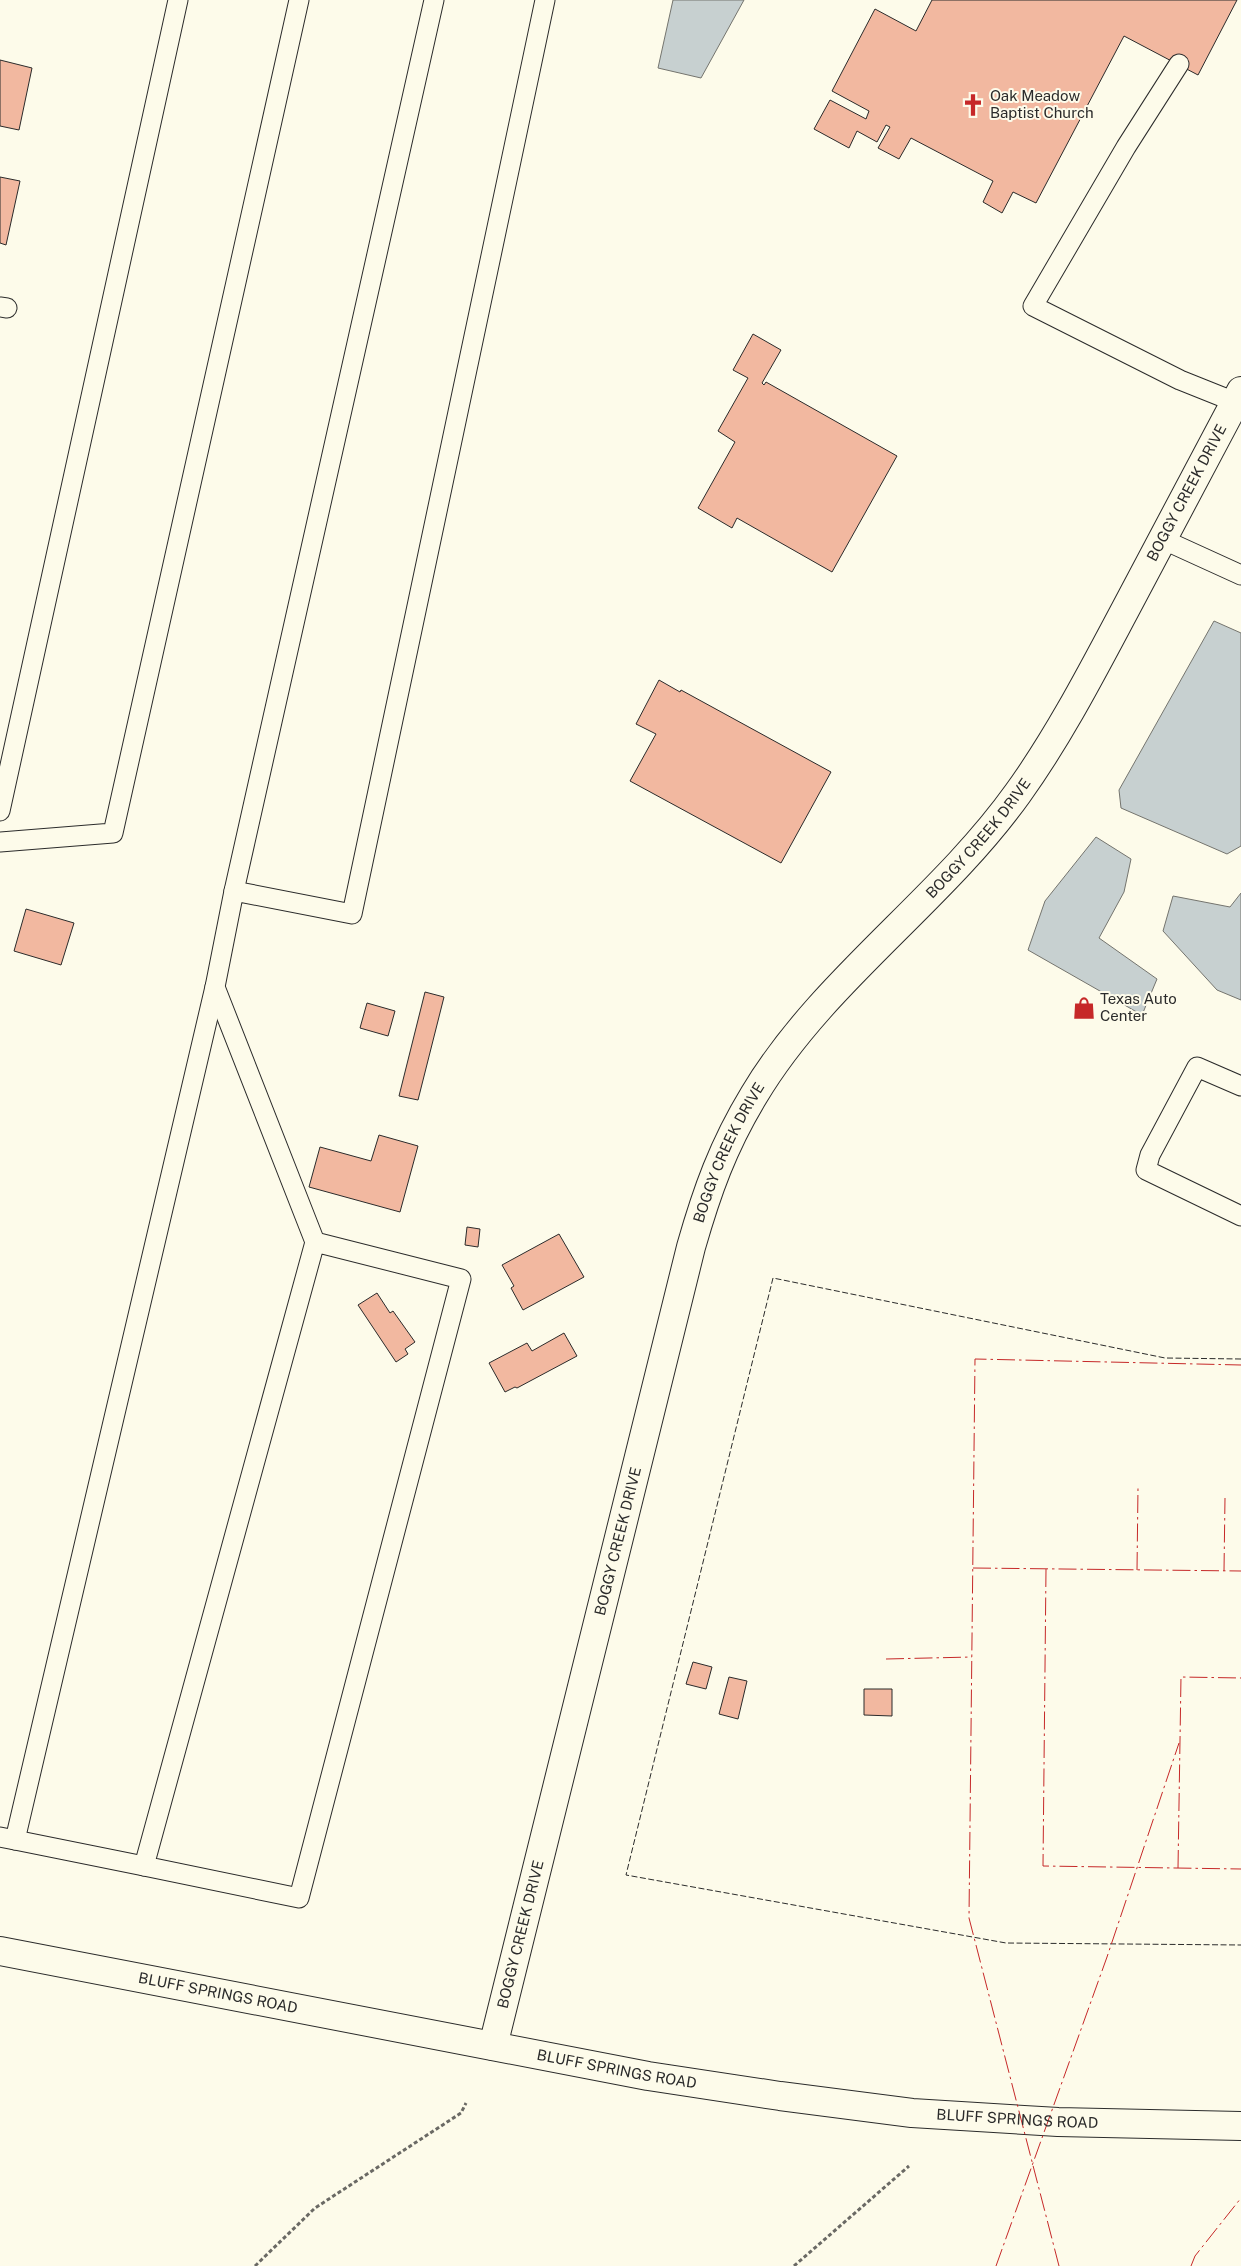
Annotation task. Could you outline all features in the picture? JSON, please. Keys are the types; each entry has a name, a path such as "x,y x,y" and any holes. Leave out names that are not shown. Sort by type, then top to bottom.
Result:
{"street":[{"name":"BOGGY CREEK DRIVE","path":"493,2046 691,1247 708,1188 729,1138 755,1093 823,1005 961,861 1018,794 1088,679 1238,397"},
{"name":"BLUFF SPRINGS ROAD","path":"0,1951 648,2076 780,2096 912,2113 1058,2122 1241,2126"}],"lane":[{"path":"0,811 178,0"},
{"path":"0,842 112,833 299,0"},
{"path":"315,1242 461,1278 299,1898 8,1838 214,987 434,0"},
{"path":"234,891 352,914 545,0"},
{"path":"1179,64 1126,147 1033,306 1180,380 1238,397"},
{"path":"1162,539 1241,575"},
{"path":"144,1866 315,1242 214,987"},
{"path":"1241,1086 1197,1067 1150,1155 1146,1170 1241,1216"}],"path":[{"path":"255,2266 315,2208 461,2113 466,2103"},
{"path":"794,2266 909,2166"}],"shaded area":[{"path":"673,0 744,0 701,78 658,68"},
{"path":"1214,621 1241,633 1241,846 1227,854 1121,808 1119,790"},
{"path":"1096,837 1131,859 1124,892 1099,938 1157,979 1142,1015 1028,950 1045,901"},
{"path":"1241,893 1241,1000 1217,990 1163,931 1173,896 1230,907"}],"building":[{"name":"Oak Meadow Baptist Church","path":"932,0 1237,0 1198,75 1124,36 1036,203 1013,192 1002,213 983,202 993,181 911,138 899,159 878,148 890,127 886,125 877,142 857,131 849,148 814,129 830,100 866,119 869,111 832,91 875,9 916,31"},
{"path":"0,60 32,68 19,130 0,126"},
{"path":"0,177 20,181 6,245 0,243"},
{"path":"753,334 781,350 762,383 764,385 766,382 897,456 832,572 737,518 732,528 698,508 735,442 718,431 748,378 733,370"},
{"path":"659,680 680,692 681,690 831,772 781,863 630,781 656,734 636,724"},
{"path":"26,909 74,923 61,965 14,951"},
{"path":"425,992 444,997 418,1100 399,1096"},
{"path":"367,1003 395,1011 388,1036 360,1028"},
{"path":"379,1135 418,1146 400,1212 309,1187 320,1147 371,1161"},
{"path":"467,1227 480,1229 478,1247 465,1245"},
{"path":"559,1234 584,1277 523,1310 511,1288 514,1286 502,1265"},
{"path":"377,1293 390,1313 393,1311 415,1342 405,1349 408,1354 396,1362 358,1305"},
{"path":"564,1333 577,1356 517,1388 515,1387 505,1392 489,1363 527,1343 532,1351"},
{"path":"693,1662 712,1667 706,1689 686,1684"},
{"path":"729,1677 747,1681 738,1719 719,1714"},
{"path":"864,1689 892,1689 892,1716 864,1715"}],"fence":[{"path":"1241,1359 1165,1358 773,1278 626,1875 1006,1943 1241,1945"}],"power":[{"path":"1059,2266 969,1918 975,1359 1241,1365"},
{"path":"1137,1570 1138,1488"},
{"path":"1224,1571 1225,1498"},
{"path":"973,1568 1241,1571"},
{"path":"1046,1569 1043,1866 1241,1869"},
{"path":"886,1659 972,1657"},
{"path":"1178,1868 1181,1677 1241,1678"},
{"path":"996,2266 1107,1957 1179,1743"},
{"path":"1191,2266 1195,2256 1241,2198"}],"place":[{"name":"Oak Meadow Baptist Church","path":"973,105"},
{"name":"Texas Auto Center","path":"1084,1008"}]}
